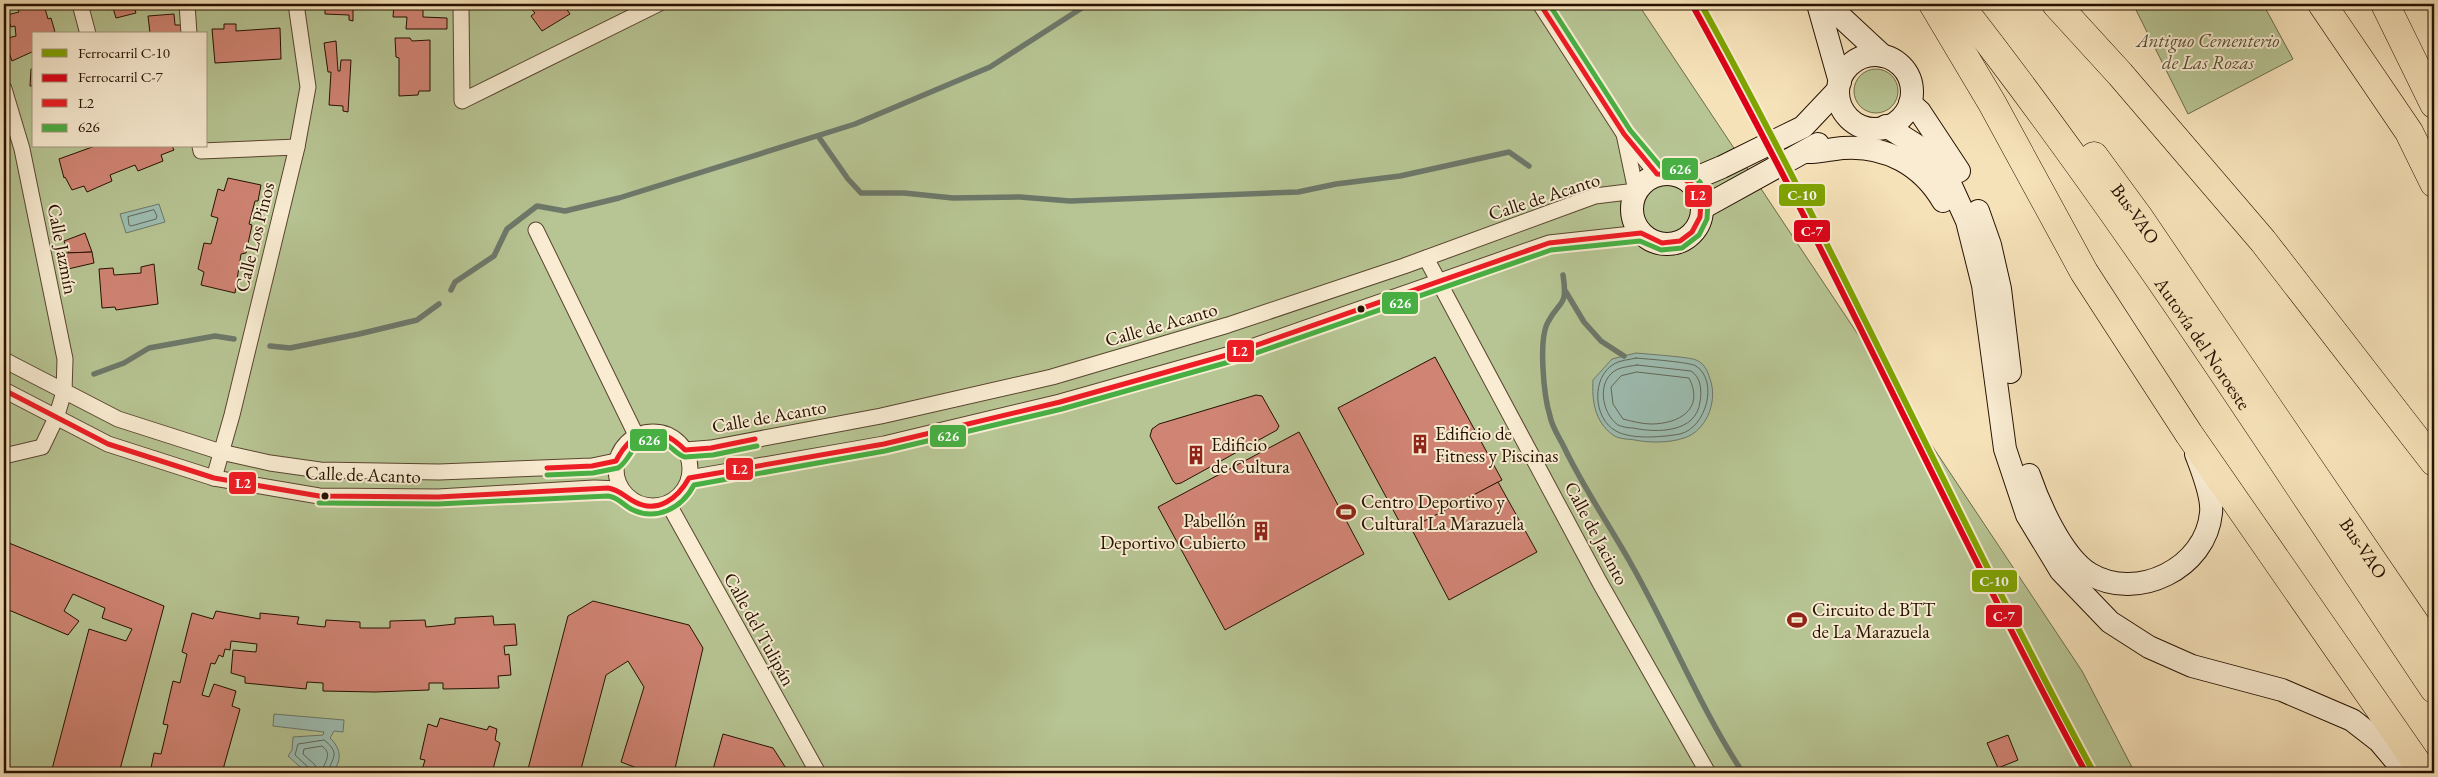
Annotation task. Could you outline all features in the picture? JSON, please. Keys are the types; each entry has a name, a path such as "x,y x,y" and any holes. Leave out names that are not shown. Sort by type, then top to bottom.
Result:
{"highway":[{"path":"1933,4 1992,103 2084,272 2189,434 2424,773"},
{"name":"Autovía del Noroeste","path":"1959,4 1999,55 2136,246 2434,689"},
{"name":"Bus-VAO","path":"1982,4 2138,216 2434,651"},
{"path":"2056,4 2120,74 2263,241 2434,462"},
{"path":"2322,4 2409,132 2434,183"},
{"path":"2385,4 2434,104"}],"street":[{"path":"80,4 87,32"},
{"path":"187,4 189,32"},
{"name":"Calle Los Pinos","path":"214,478 232,415 297,147 308,87 296,4"},
{"path":"461,4 462,101 658,4"},
{"path":"1540,4 1624,134 1658,174"},
{"path":"1818,4 1839,86 1840,103 1845,113 1853,121 1870,128 1886,126 1897,121 1905,113 1910,103 1912,91 1906,74 1894,61 1884,56 1827,4"},
{"path":"1689,181 1722,168 1803,127 1839,86 1843,73 1856,60 1865,56 1884,56"},
{"name":"Calle Jazmín","path":"4,89 28,147 64,359 64,392 56,418 42,447 4,456"},
{"path":"1910,103 1920,112 1947,152 1964,179 1976,206 1990,245 2000,289 2019,444 2038,500 2063,547 2089,574 2117,583 2145,582 2172,573 2189,560 2204,537 2212,512 2205,478 2189,434"},
{"path":"1702,208 1824,140 1862,126"},
{"path":"1886,126 1930,154 1952,188 1967,221 1983,285 2005,449 2027,515 2061,571 2110,622 2149,647 2192,666 2282,690 2352,720 2379,741 2406,773"},
{"path":"1624,134 1636,191"},
{"path":"200,148 201,151 297,147"},
{"path":"1805,152 1817,153 1856,148 1895,156 1916,167 1939,193 1950,213 1967,256 1983,285"},
{"path":"1658,174 1680,175 1689,181 1696,188 1702,208 1701,220 1695,230 1680,241 1662,244 1641,234 1636,226 1631,208 1636,191 1642,183 1658,174"},
{"name":"Calle de Acanto","path":"685,450 711,448 881,416 1052,377 1228,325 1426,258 1595,196 1636,191"},
{"path":"536,230 636,435"},
{"path":"689,478 884,444 1060,402 1234,353 1549,243 1641,234"},
{"name":"Calle de Jacinto","path":"1426,258 1557,499 1600,583 1708,773"},
{"name":"Calle de Acanto","path":"4,360 118,419 221,452 270,463 330,470 438,472 592,466 616,461"},
{"name":"Calle de Acanto","path":"4,390 108,444 214,478 319,496 438,496 594,488 621,489"},
{"path":"658,432 678,441 685,450 689,459 689,478 685,489 668,503 647,506 637,503 621,489 615,471 616,461 624,446 636,435 658,432"},
{"name":"Calle del Tulipán","path":"668,503 818,773"}],"green space":[{"path":"4,4 1638,4 2082,671 2135,773 4,773"},
{"name":"Antiguo Cementerio de Las Rozas","path":"2133,4 2263,4 2293,59 2188,114"},
{"path":"1880,69 1892,75 1897,82 1897,100 1892,107 1885,112 1872,113 1864,110 1857,103 1854,87 1857,79 1864,72"}],"water":[{"path":"159,204 165,222 126,233 120,214"},
{"path":"1636,353 1692,359 1704,366 1711,382 1711,407 1704,423 1692,434 1672,441 1660,442 1623,439 1615,436 1602,423 1595,410 1593,380 1612,359"},
{"path":"274,714 344,720 343,732 334,731 330,738 334,742 339,755 335,769 331,773 307,773 288,756 292,750 293,737 323,735 324,732 273,726"}],"building":[{"path":"16,4 34,4 35,8 44,5 48,19 51,18 55,32 32,32 32,52 12,61 4,39 16,36 15,26 11,27 7,15 19,12"},
{"path":"106,4 133,4 136,13 116,18 113,8 108,10"},
{"path":"322,4 353,4 353,21 349,20 349,15 325,14 325,5"},
{"path":"394,4 429,4 429,7 423,7 423,17 447,18 447,29 406,29 407,17 393,17"},
{"path":"527,4 563,4 570,14 542,31 531,16 535,13"},
{"path":"174,14 175,25 183,25 184,32 150,32 148,16"},
{"path":"224,24 236,24 236,31 280,28 281,59 215,63 212,29 224,29"},
{"path":"395,38 410,38 412,41 430,40 430,91 419,91 418,95 399,96 399,58 396,57"},
{"path":"336,41 338,71 340,71 341,60 351,60 348,112 343,111 343,106 329,105 331,72 328,72 324,43"},
{"path":"31,69 32,69 32,86 30,86"},
{"path":"89,148 173,148 174,150 161,155 163,161 138,171 135,165 110,175 112,181 87,192 84,186 72,190 64,178 59,159"},
{"path":"228,178 261,185 258,201 255,201 249,224 252,225 246,253 241,254 235,293 201,285 204,272 198,269 204,243 211,244 218,218 211,216 218,189 224,191"},
{"path":"85,233 92,252 69,253 64,241"},
{"path":"92,252 94,263 68,269 65,253"},
{"path":"154,264 158,304 116,310 115,307 102,308 99,269 113,268 114,275 141,273 141,267"},
{"name":"Edificio de Fitness y Piscinas","path":"1435,357 1502,480 1405,532 1338,408"},
{"name":"Edificio de Cultura","path":"1256,395 1262,396 1279,426 1277,430 1176,484 1150,436 1152,429 1159,424"},
{"name":"Pabellón Deportivo Cubierto","path":"1299,432 1364,554 1225,630 1158,507"},
{"path":"1498,482 1537,552 1449,600 1411,528"},
{"path":"4,541 164,606 119,773 51,773 89,629 126,641 132,629 102,618 105,608 73,594 64,611 79,621 68,635 4,608"},
{"path":"593,601 689,625 703,648 674,773 650,773 621,762 644,687 628,661 606,675 580,773 527,773 568,616"},
{"path":"216,611 260,619 260,613 299,617 297,624 325,627 326,620 360,622 360,628 390,628 390,621 425,620 426,627 455,624 455,618 493,616 494,625 515,624 517,645 504,646 505,655 509,654 511,675 498,676 499,688 443,689 443,683 429,683 429,690 375,692 323,691 323,683 307,682 306,689 245,683 245,677 231,673 233,650 256,652 257,644 231,641 230,650 225,649 223,657 219,655 215,664 211,663 202,695 209,697 214,684 236,691 232,706 240,709 222,773 150,773 154,753 161,754 168,725 163,724 173,681 180,683 187,654 182,652 192,613 213,619"},
{"path":"440,718 487,730 489,726 497,729 495,740 500,743 492,773 421,773 425,760 420,759 428,724 437,727"},
{"path":"723,734 773,748 789,773 712,773"},
{"path":"2008,735 2018,760 1998,768 1987,743"}],"waterway":[{"path":"451,290 455,282 494,256 507,229 537,206 565,211 619,198 855,124 990,67 1088,4"},
{"path":"818,136 848,179 861,193 904,193 953,198 1020,197 1070,201 1298,192 1336,184 1400,176 1509,152 1529,166"},
{"path":"1563,275 1564,298 1548,322 1543,342 1544,383 1552,424 1579,476 1645,588 1712,722 1743,773"},
{"path":"1566,292 1584,322 1601,341 1624,356"},
{"path":"270,346 290,348 417,320 439,304"},
{"path":"94,374 124,363 149,348 215,336 234,339"}],"rail line":[{"name":"C-10","path":"1701,4 1802,195 1994,581 2094,773"},
{"name":"C-7","path":"1694,8 1795,198 1987,582 2086,773"}],"transit line":[{"name":"L2","path":"4,390 108,444 214,478 319,496 438,497 608,488 619,492 635,502 652,506 659,505 673,498 689,478 884,444 1060,402 1234,353 1549,243 1641,233 1662,243 1680,241 1692,232 1700,217 1701,201 1694,186 1680,176 1657,174 1624,134 1540,4"},
{"name":"626","path":"319,503 438,504 608,496 615,498 640,513 659,513 683,500 694,485 885,451 1062,409 1236,360 1551,250 1640,241 1661,250 1682,248 1699,235 1707,219 1708,200 1700,182 1684,170 1661,167 1630,130 1549,4"},
{"name":"L2","path":"547,468 592,466 616,461 630,442 638,436 647,433 665,436 675,441 685,450 711,448 755,439"},
{"name":"626","path":"547,475 593,473 618,468 639,443 645,440 662,442 685,457 713,455 757,446"}],"place":[{"name":"Edificio de Fitness y Piscinas","path":"1420,444"},
{"name":"Edificio de Cultura","path":"1196,455"},
{"name":"Centro Deportivo y Cultural La Marazuela","path":"1346,512"},
{"name":"Pabellón Deportivo Cubierto","path":"1261,531"},
{"name":"Circuito de BTT de La Marazuela","path":"1797,620"}]}
